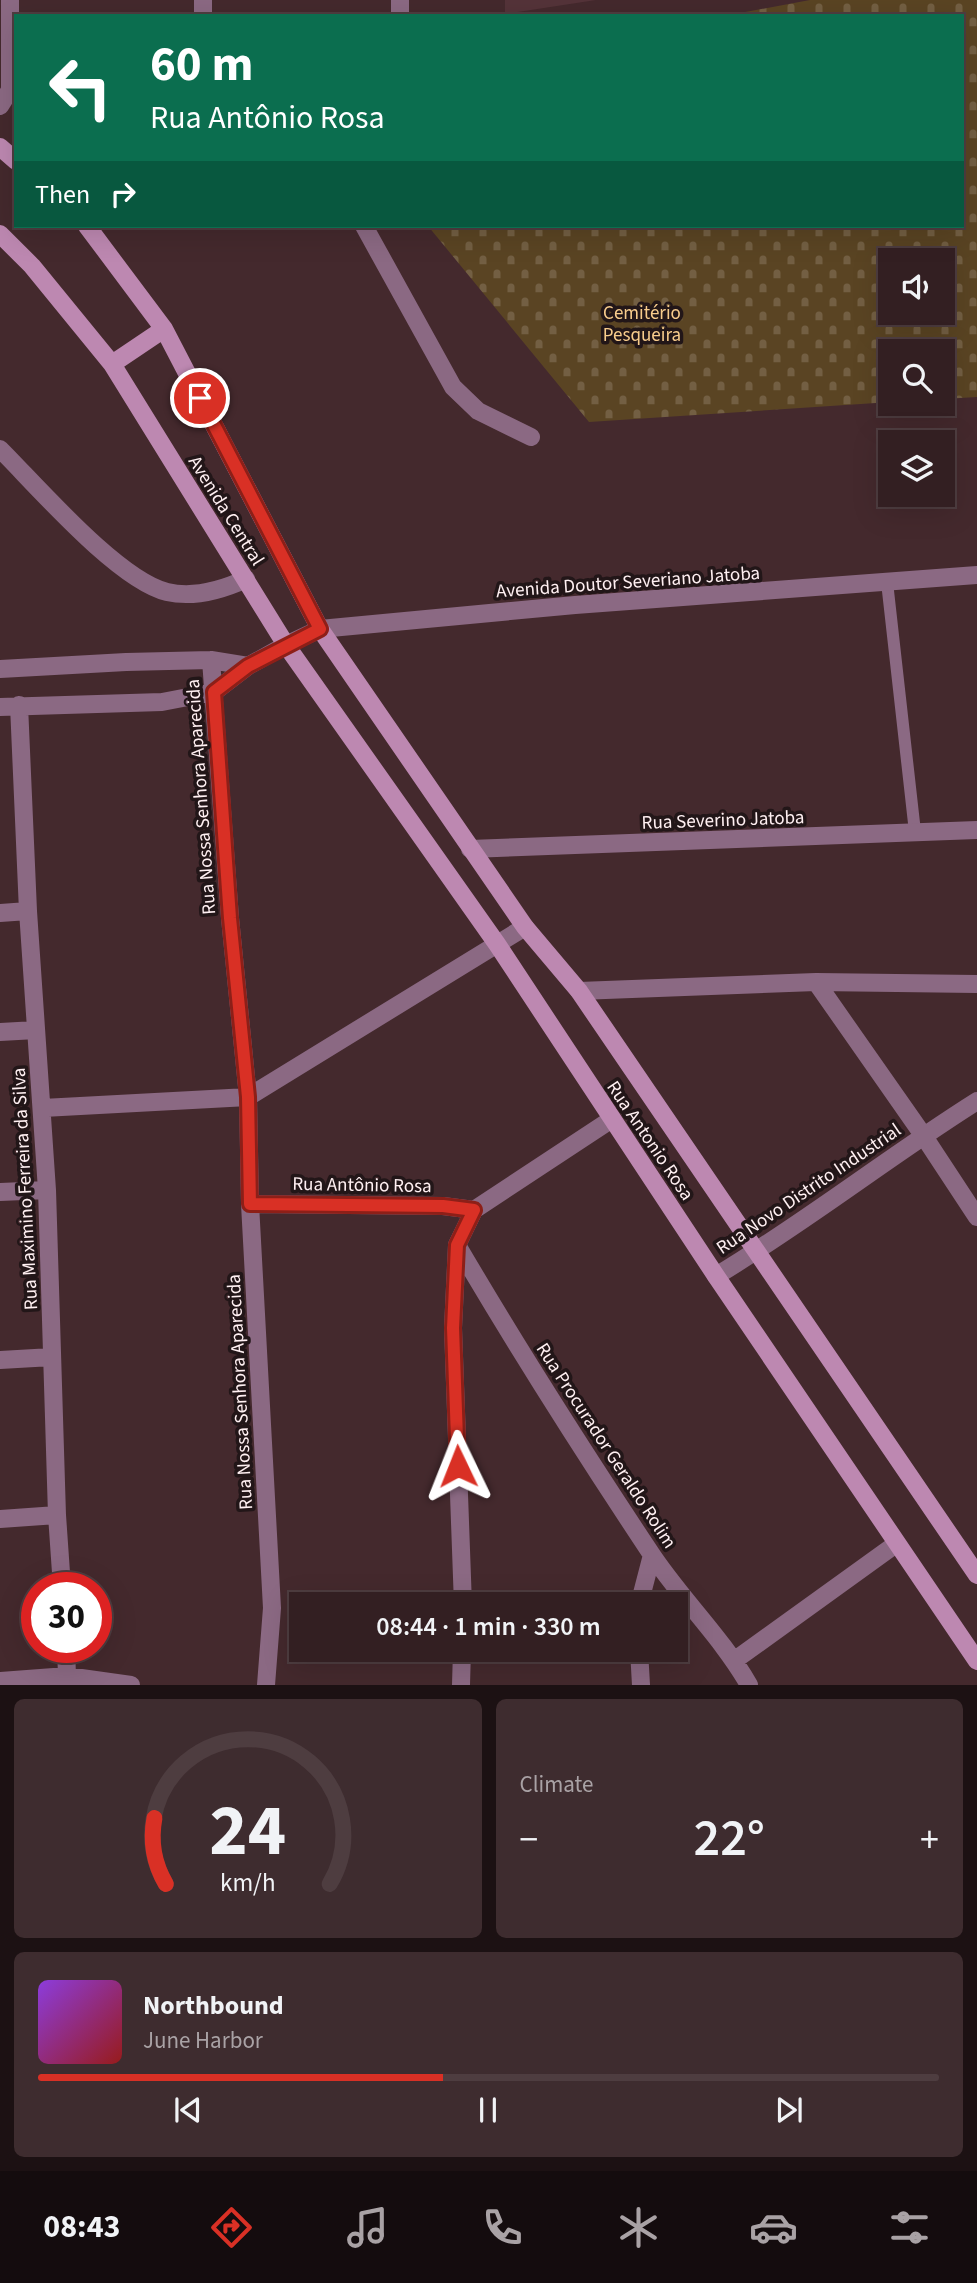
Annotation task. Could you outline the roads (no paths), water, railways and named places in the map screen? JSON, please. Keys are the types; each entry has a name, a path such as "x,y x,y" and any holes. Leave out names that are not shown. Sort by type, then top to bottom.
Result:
{"main road":[{"path":"0,147 14,159"},
{"name":"Avenida Central","path":"88,228 164,329 320,629"},
{"name":"Avenida Central","path":"0,234 32,266 112,364 286,645"},
{"path":"112,364 164,329"},
{"name":"Rua Antonio Rosa","path":"320,629 525,927 579,991 977,1575"},
{"name":"Rua Antonio Rosa","path":"286,645 497,944 716,1276 977,1661"}],"street":[{"path":"0,106 10,90 14,67 10,0"},
{"path":"364,228 453,387 478,411 531,437"},
{"path":"0,449 105,553 144,584 169,593 203,593 225,589 246,579"},
{"name":"Avenida Doutor Severiano Jatoba","path":"214,692 248,666 320,629 575,605 977,575"},
{"path":"0,669 211,660 248,666"},
{"name":"Rua Nossa Senhora Aparecida","path":"211,660 230,918 248,1097 250,1204 272,1608 266,1685"},
{"path":"0,707 162,702 214,692"},
{"name":"Rua Maximino Ferreira da Silva","path":"19,705 28,911 47,1189 61,1572"},
{"name":"Rua Severino Jatoba","path":"470,849 977,830"},
{"path":"0,913 28,911"},
{"path":"43,1108 248,1097 525,927"},
{"path":"816,982 977,1217"},
{"path":"579,991 816,982 977,984"},
{"path":"0,1032 36,1030"},
{"name":"Rua Novo Distrito Industrial","path":"716,1276 756,1252 923,1135 977,1101"},
{"path":"463,1592 453,1328 457,1245 474,1210 612,1119"},
{"path":"0,1192 47,1189"},
{"name":"Rua Antônio Rosa","path":"250,1204 443,1206 474,1210"},
{"name":"Rua Procurador Geraldo Rolim","path":"457,1245 495,1311 652,1555 735,1660 749,1685"},
{"path":"0,1360 52,1357"},
{"path":"0,1519 57,1514"},
{"path":"735,1660 896,1544"},
{"path":"642,1592 652,1555"},
{"path":"461,1685 462,1662"},
{"path":"640,1662 641,1685"},
{"path":"67,1663 68,1676"},
{"path":"0,1681 68,1676 131,1685"}],"lane":[{"path":"887,582 915,832"}],"park label":[{"name":"Cemitério Pesqueira","path":"642,323"}]}
